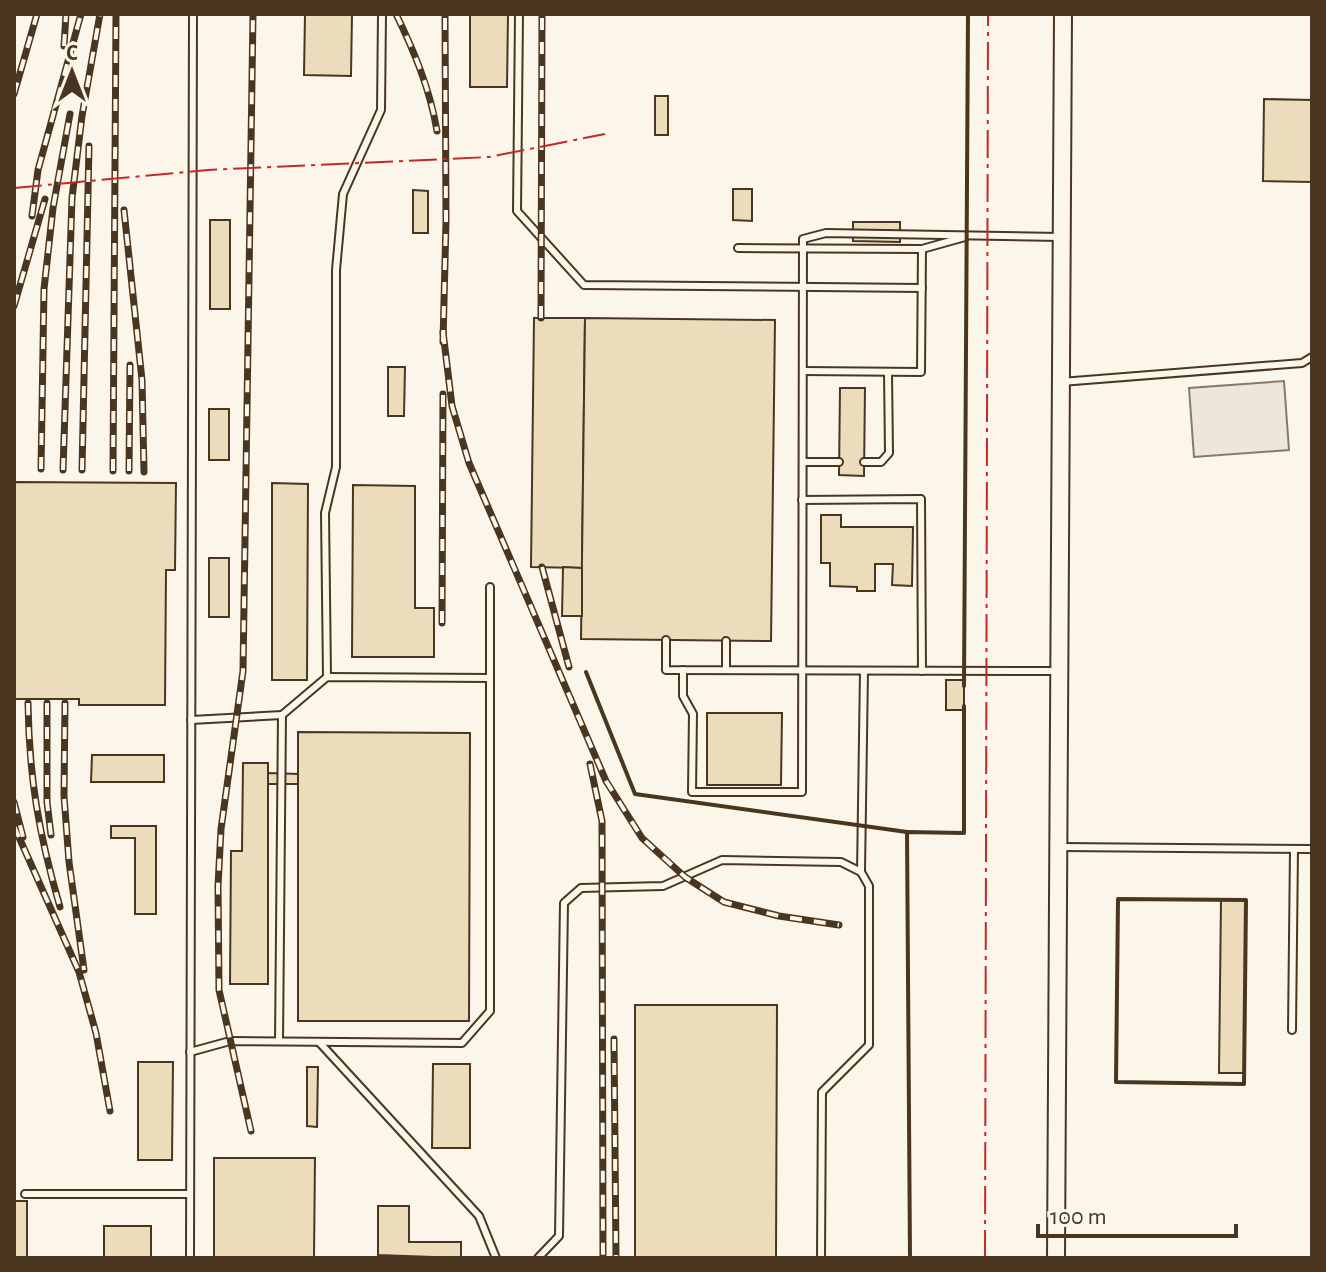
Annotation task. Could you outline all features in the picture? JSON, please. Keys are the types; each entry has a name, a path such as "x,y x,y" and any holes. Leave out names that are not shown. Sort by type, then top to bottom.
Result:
{"street":[{"path":"1056,1258 1063,14"}],"lane":[{"path":"190,1258 193,14"},
{"path":"327,677 325,513 336,467 336,270 343,194 381,110 382,14"},
{"path":"519,14 517,211 584,285 922,288"},
{"path":"683,670 683,696 693,714 692,792 802,792 803,239 826,233 1061,237"},
{"path":"738,248 922,249 973,235"},
{"path":"803,371 921,372 922,249"},
{"path":"1061,382 1302,363 1312,357"},
{"path":"864,462 881,462 889,453 888,372"},
{"path":"803,462 839,462"},
{"path":"802,500 921,499 922,671"},
{"path":"190,1052 230,1041 462,1043 490,1011 490,587"},
{"path":"666,640 666,670 1058,671"},
{"path":"726,641 726,670"},
{"path":"821,1258 822,1092 869,1045 869,886 861,872 864,671"},
{"path":"191,720 282,715 327,677 490,678"},
{"path":"279,1041 282,715"},
{"path":"1057,847 1312,849"},
{"path":"1292,1030 1294,849"},
{"path":"538,1258 559,1236 564,903 581,888 663,886 722,860 841,862 861,872"},
{"path":"319,1042 479,1216 496,1258"},
{"path":"25,1194 190,1194"}],"shaded area":[{"path":"1284,381 1289,450 1194,457 1189,388"}],"building":[{"path":"305,14 352,14 351,76 304,75"},
{"path":"470,14 508,14 507,87 470,87"},
{"path":"655,96 668,96 668,135 655,135"},
{"path":"1264,99 1312,100 1312,182 1263,181"},
{"path":"733,189 752,189 752,221 733,220"},
{"path":"413,190 428,191 428,233 413,233"},
{"path":"210,220 230,220 230,309 210,309"},
{"path":"853,222 900,222 900,242 853,241"},
{"path":"534,318 585,318 582,568 531,567"},
{"path":"585,318 775,320 771,641 581,639"},
{"path":"388,367 405,367 404,416 388,416"},
{"path":"840,388 865,388 864,476 839,475"},
{"path":"209,409 229,409 229,460 209,460"},
{"path":"14,482 176,483 175,570 166,570 165,705 79,705 79,699 14,699"},
{"path":"272,483 308,484 307,680 272,680"},
{"path":"353,485 415,486 415,608 434,608 434,657 352,657"},
{"path":"821,515 841,515 841,527 913,527 912,586 892,585 893,564 875,564 875,591 830,586 830,563 821,563"},
{"path":"209,558 229,558 229,617 209,617"},
{"path":"563,567 582,568 582,616 562,616"},
{"path":"946,680 964,680 964,710 946,710"},
{"path":"707,713 782,713 781,785 707,785"},
{"path":"298,732 470,733 469,1021 298,1021"},
{"path":"92,755 164,755 164,782 91,782"},
{"path":"243,763 268,763 268,984 230,984 231,851 242,851"},
{"path":"268,773 298,774 298,784 268,784"},
{"path":"111,826 156,826 156,914 135,914 135,838 111,838"},
{"path":"1221,900 1246,900 1244,1073 1219,1073"},
{"path":"635,1005 777,1005 776,1258 635,1258"},
{"path":"138,1062 173,1062 172,1160 138,1160"},
{"path":"433,1064 470,1064 470,1148 432,1148"},
{"path":"307,1067 318,1067 317,1127 307,1126"},
{"path":"214,1158 315,1158 314,1258 214,1258"},
{"path":"14,1201 27,1201 27,1258 14,1258"},
{"path":"378,1206 409,1206 409,1242 461,1242 461,1258 378,1255"},
{"path":"104,1226 151,1226 151,1258 104,1258"}],"railway":[{"path":"14,94 37,14"},
{"path":"64,46 66,14"},
{"path":"32,216 38,170 81,14"},
{"path":"63,470 72,198 82,116 100,14"},
{"path":"113,471 116,14"},
{"path":"251,1131 219,990 218,886 221,829 243,671 253,14"},
{"path":"396,14 421,71 437,131"},
{"path":"443,342 445,14"},
{"path":"541,318 542,14"},
{"path":"41,469 44,289 53,208 70,114"},
{"path":"82,470 89,146"},
{"path":"14,306 45,199"},
{"path":"124,210 142,380 144,472"},
{"path":"443,332 452,406 469,463 606,781 642,838 685,877 724,902 779,916 839,925"},
{"path":"129,471 130,365"},
{"path":"442,623 443,394"},
{"path":"542,567 569,667"},
{"path":"28,703 36,806 60,907"},
{"path":"47,703 47,802 51,835"},
{"path":"65,703 64,796 69,862 84,970"},
{"path":"590,764 602,821 603,1258"},
{"path":"14,802 23,837"},
{"path":"14,826 79,972 96,1033 110,1111"},
{"path":"614,1039 616,1258"}],"wall":[{"path":"964,686 968,14"},
{"path":"586,672 635,794 907,832"},
{"path":"910,1258 907,832 964,833 964,706"},
{"path":"1118,899 1246,900 1244,1084 1116,1082 1118,899"}],"power":[{"path":"985,1258 988,14"},
{"path":"14,188 208,170 489,157 605,134"}]}
